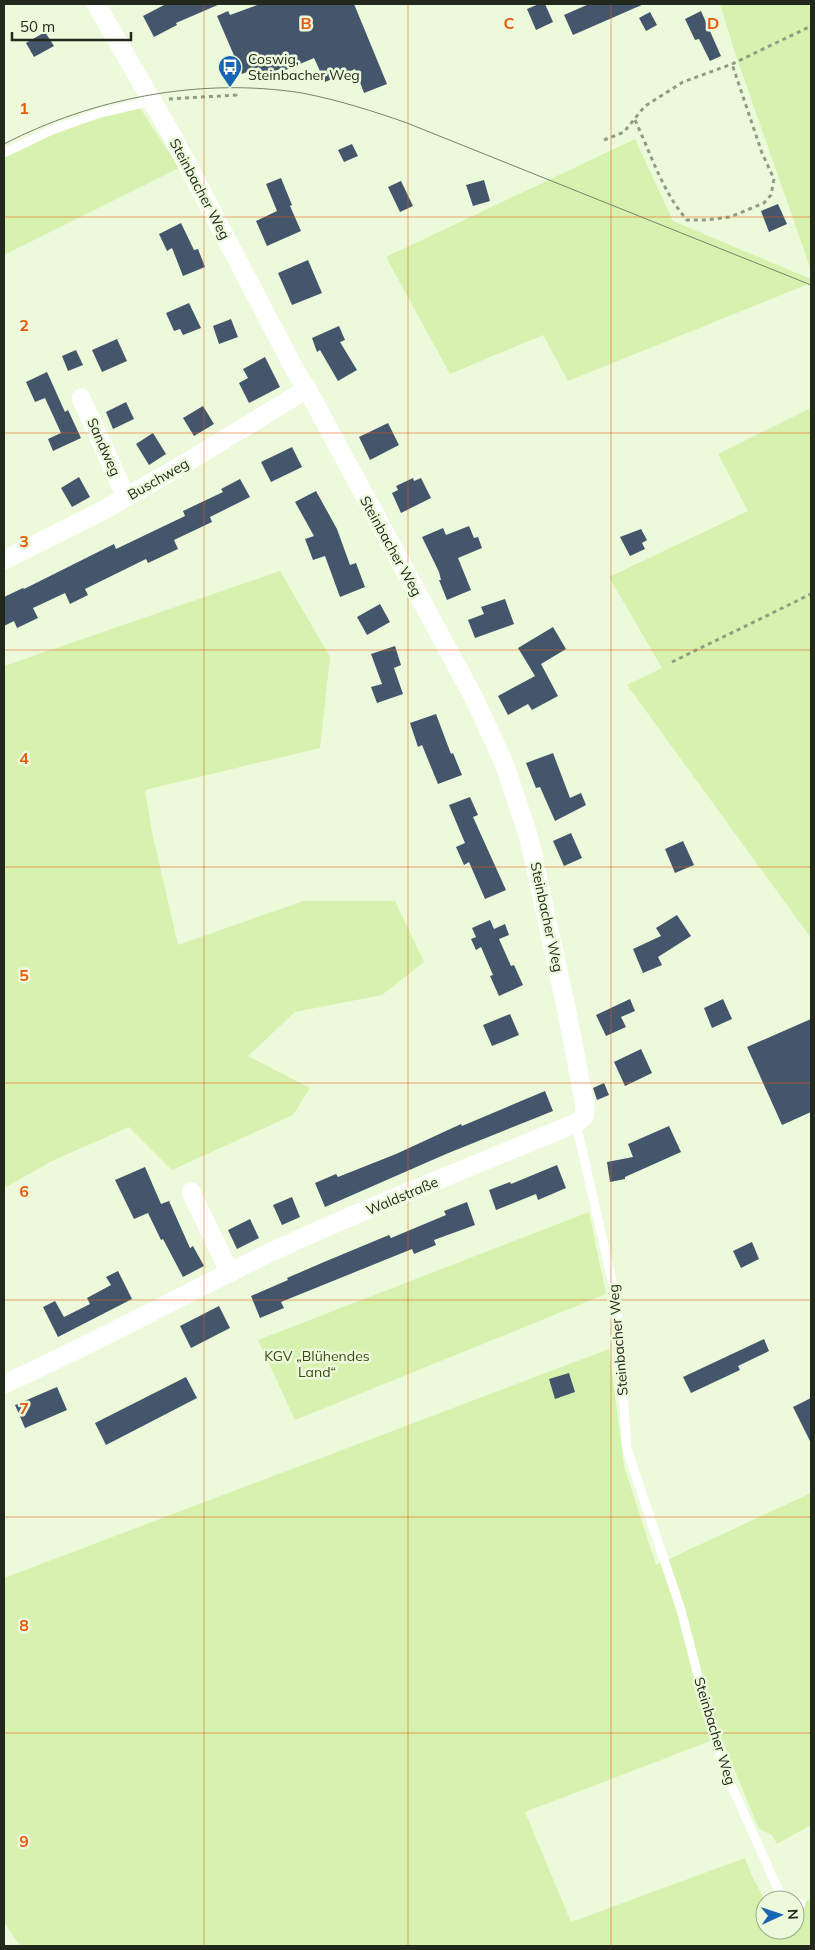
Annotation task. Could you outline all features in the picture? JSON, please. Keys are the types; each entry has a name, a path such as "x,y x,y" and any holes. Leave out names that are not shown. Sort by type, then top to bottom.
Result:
{"street":[{"name":"Steinbacher Weg","path":"96,4 174,139 296,372 307,389 474,698 504,763 529,838 567,1012 585,1106 584,1117 576,1123"},
{"name":"Buschweg","path":"4,560 126,497 307,389"},
{"name":"Sandweg","path":"82,398 126,497"},
{"name":"Waldstraße","path":"4,1384 325,1228 576,1123"},
{"path":"191,1192 230,1273"}],"lane":[{"path":"4,153 52,130 100,113 152,101"},
{"name":"Steinbacher Weg","path":"576,1123 616,1298 627,1449 681,1610 713,1734 732,1787 778,1890"}],"path":[{"path":"604,140 624,132 645,106 683,82 732,64 811,26"},
{"path":"635,120 665,188 687,220 730,217 764,203 771,195 774,179 762,153 732,64"},
{"path":"152,101 198,96 236,95 236,92"},
{"path":"672,662 811,594"}],"green space":[{"path":"720,4 811,4 811,270 735,53"},
{"path":"140,108 179,168 4,255 4,156 32,141 120,110"},
{"path":"635,139 673,221 811,279 811,283 568,381 543,335 450,374 386,257"},
{"path":"811,408 811,938 627,685 662,668 609,577 748,511 718,454"},
{"path":"280,571 330,657 320,748 145,790 152,832 178,945 303,901 395,901 424,962 382,995 295,1012 248,1056 310,1088 293,1115 172,1170 129,1127 54,1160 4,1188 4,666"},
{"name":"KGV „Blühendes Land“","path":"589,1212 606,1294 295,1420 258,1340"},
{"path":"609,1349 624,1466 656,1565 811,1493 811,1825 777,1844 772,1835 759,1829 721,1737 525,1812 571,1922 745,1858 760,1890 755,1890 755,1940 805,1940 805,1902 811,1899 811,1946 20,1946 4,1922 4,1578"}],"building":[{"path":"166,4 220,4 176,23 177,25 154,37 143,16"},
{"path":"260,4 354,4 387,84 364,93 355,69 325,82 314,58 281,72 280,69 263,76 259,67 242,74 217,16 228,11 230,15"},
{"path":"539,4 545,4 553,22 536,30 527,9"},
{"path":"589,4 644,4 573,35 564,15"},
{"path":"701,11 721,56 710,61 699,39 695,40 685,19"},
{"path":"650,12 657,25 646,31 639,18"},
{"path":"45,32 54,46 34,57 26,43"},
{"path":"352,144 358,156 344,162 338,150"},
{"path":"281,178 301,231 267,246 256,221 277,211 266,184"},
{"path":"484,180 490,201 473,206 466,185"},
{"path":"401,181 413,206 400,212 388,187"},
{"path":"778,204 787,224 769,232 761,211"},
{"path":"181,223 194,250 198,249 205,267 183,276 172,248 167,251 159,234"},
{"path":"308,260 322,293 292,305 278,273"},
{"path":"189,303 201,328 183,335 180,329 174,331 166,313"},
{"path":"231,319 238,337 219,344 213,326"},
{"path":"339,326 345,340 340,342 357,370 338,381 320,350 317,352 312,338"},
{"path":"117,339 127,361 102,372 92,350"},
{"path":"76,350 83,365 68,371 62,356"},
{"path":"265,357 280,387 249,403 239,383 248,378 243,369"},
{"path":"47,372 65,412 68,410 81,438 53,451 48,439 61,433 45,398 35,402 26,382"},
{"path":"126,402 134,419 113,429 106,412"},
{"path":"203,406 214,424 194,436 183,418"},
{"path":"388,423 399,445 370,460 359,437"},
{"path":"153,433 166,454 149,465 136,444"},
{"path":"292,447 302,467 271,482 261,462"},
{"path":"79,477 90,497 72,507 61,488"},
{"path":"413,478 414,481 421,478 431,498 401,513 392,493 398,490 396,486"},
{"path":"240,479 250,497 210,517 212,522 174,540 178,549 148,563 146,559 85,589 88,595 70,604 65,593 33,608 38,618 17,628 14,621 4,626 4,597 114,544 116,549 185,516 183,511 223,492 221,489"},
{"path":"316,491 337,529 350,565 356,563 365,587 340,597 325,556 313,560 305,539 314,536 295,502"},
{"path":"469,526 474,538 478,537 482,548 458,558 471,590 447,600 439,580 441,580 439,572 422,537 443,528 446,535"},
{"path":"641,529 647,540 642,543 645,549 630,556 620,537"},
{"path":"505,599 514,624 475,638 468,620 484,614 481,607"},
{"path":"380,604 390,622 367,635 357,617"},
{"path":"553,627 566,649 541,664 558,696 532,710 528,704 508,715 498,696 535,676 518,648"},
{"path":"395,646 401,665 394,668 403,694 377,703 371,687 382,684 371,654"},
{"path":"436,714 451,754 453,753 462,775 438,784 422,745 418,747 410,723"},
{"path":"553,753 570,798 581,793 586,805 555,821 540,787 536,788 526,763"},
{"path":"470,797 478,815 473,817 506,890 485,899 469,862 464,865 456,847 465,843 449,805"},
{"path":"571,833 582,858 564,866 553,841"},
{"path":"683,841 694,865 675,873 665,849"},
{"path":"677,915 691,936 658,957 662,965 643,973 633,949 661,936 656,928"},
{"path":"490,920 494,929 505,924 509,935 499,939 511,966 514,965 523,985 499,996 490,976 493,975 481,947 476,950 471,939 476,937 472,928"},
{"path":"630,999 635,1011 621,1017 626,1027 606,1036 596,1015"},
{"path":"723,999 732,1019 712,1028 704,1008"},
{"path":"510,1014 519,1035 492,1046 483,1025"},
{"path":"811,1019 811,1112 782,1125 747,1047"},
{"path":"641,1049 652,1073 625,1086 614,1062"},
{"path":"604,1083 609,1095 597,1100 593,1088"},
{"path":"545,1091 553,1111 446,1154 325,1207 315,1183 336,1174 338,1177 396,1154 461,1124 462,1126"},
{"path":"669,1126 681,1152 625,1177 625,1179 610,1182 607,1162 633,1157 628,1144"},
{"path":"557,1165 566,1188 538,1200 536,1194 496,1210 489,1190 510,1182 511,1184"},
{"path":"145,1167 161,1204 169,1201 190,1248 193,1246 204,1266 183,1277 163,1239 161,1240 148,1213 134,1219 115,1180"},
{"path":"292,1197 300,1217 282,1225 273,1205"},
{"path":"467,1202 475,1225 434,1240 436,1245 414,1254 412,1249 281,1302 284,1308 260,1318 251,1296 288,1280 287,1278 389,1235 391,1238 446,1215 444,1211"},
{"path":"250,1219 259,1238 237,1249 228,1230"},
{"path":"752,1242 759,1259 741,1268 733,1251"},
{"path":"118,1271 132,1299 58,1337 43,1307 55,1301 64,1317 90,1304 87,1298 111,1285 106,1277"},
{"path":"219,1306 230,1328 191,1348 180,1326"},
{"path":"764,1339 769,1351 738,1366 740,1370 691,1393 683,1377"},
{"path":"569,1373 575,1392 555,1399 549,1379"},
{"path":"186,1377 197,1398 106,1445 95,1423"},
{"path":"57,1387 67,1410 25,1428 15,1405"},
{"path":"811,1398 811,1443 793,1407"}],"tram line":[{"path":"4,144 74,114 148,95 225,88 264,89 302,93 355,106 407,123 811,285"}],"place":[{"name":"Coswig, Steinbacher Weg","path":"230,88"}]}
